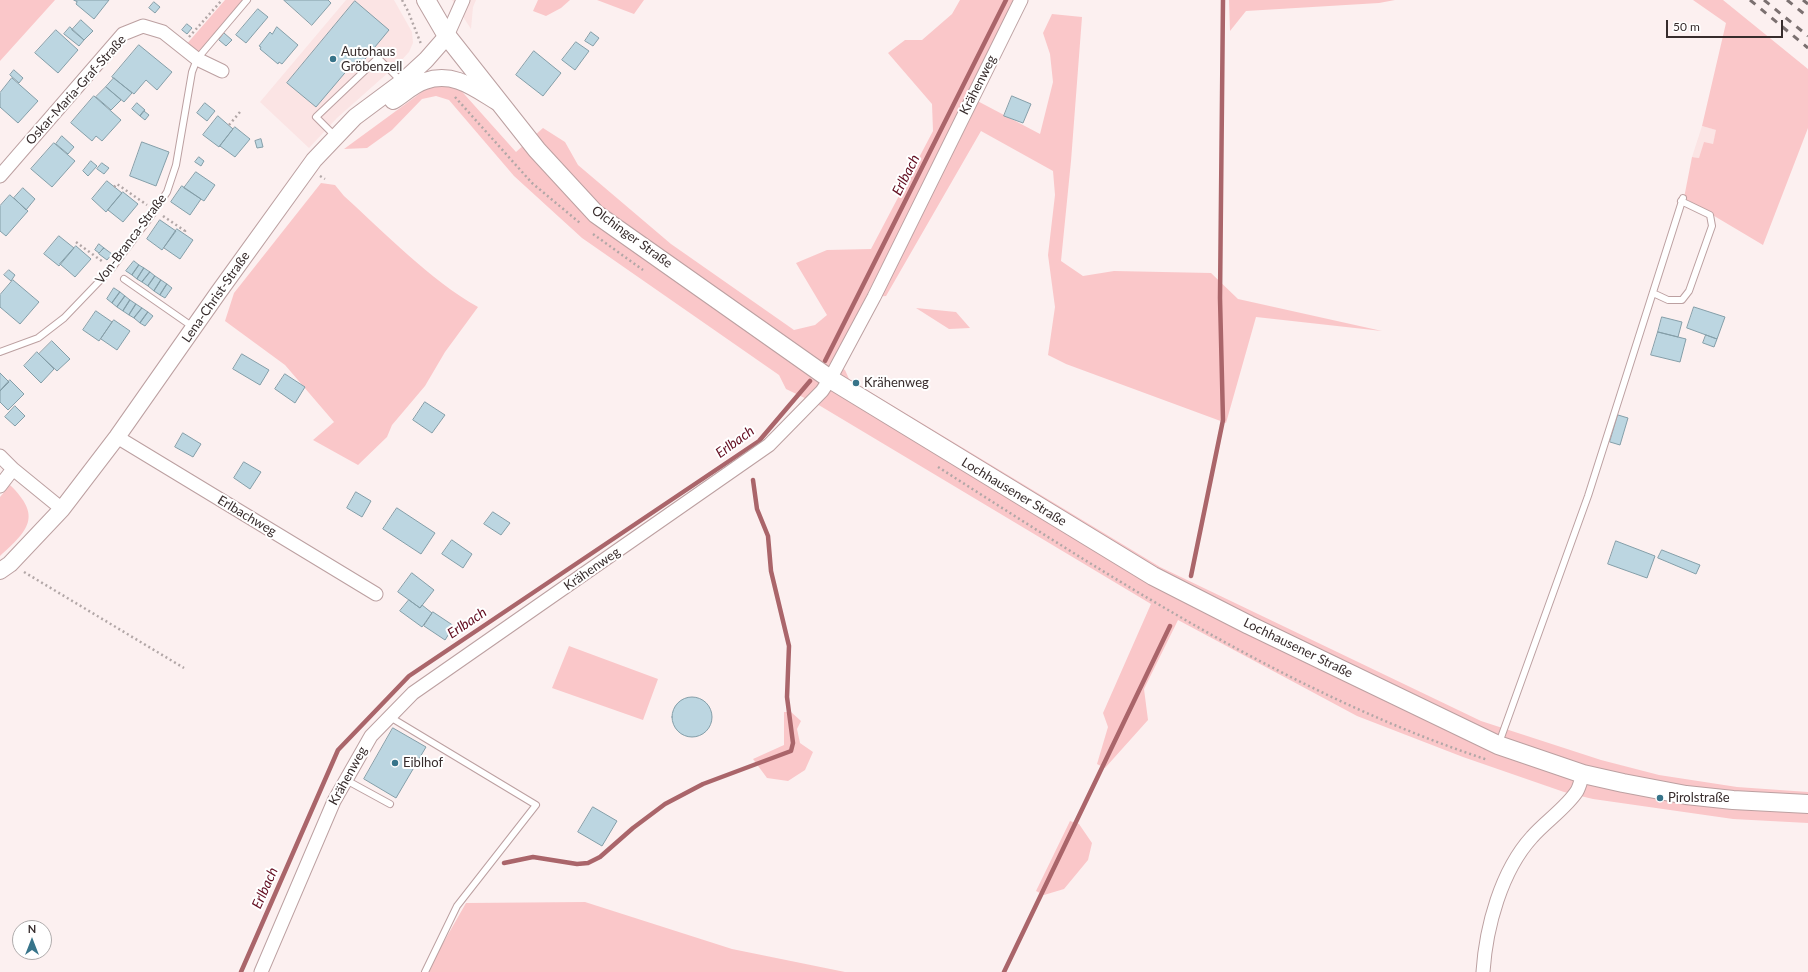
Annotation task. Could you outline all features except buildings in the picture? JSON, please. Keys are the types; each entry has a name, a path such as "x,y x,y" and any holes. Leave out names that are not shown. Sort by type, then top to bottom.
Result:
{"main road":[{"name":"Olchinger Straße","path":"426,0 447,36 537,150 596,214 830,379"},
{"name":"Lochhausener Straße","path":"830,379 1152,576 1498,745 1583,774 1623,784 1686,795 1733,800 1808,804"}],"street":[{"path":"447,36 463,0"},
{"name":"Krähenweg","path":"261,972 334,801 371,736 413,693 769,445 822,391 874,297 1021,0"},
{"name":"Oskar-Maria-Graf-Straße","path":"0,176 123,34 143,26 163,32 197,59 222,71"},
{"name":"Lena-Christ-Straße","path":"5,568 62,509 117,437 314,160 355,117 402,82 426,60 447,36"},
{"path":"336,137 425,80 451,77 464,82 500,103"},
{"name":"Erlbachweg","path":"117,437 376,594"},
{"path":"0,456 13,469 62,509"},
{"path":"0,486 13,469"},
{"path":"1482,972 1496,899 1510,870 1530,838 1572,798 1578,789 1583,774"}],"lane":[{"name":"Von-Branca-Straße","path":"0,352 38,338 64,318 112,268 167,192 176,165 192,72 197,59 247,0"},
{"path":"336,137 316,117 378,58 402,82"},
{"path":"1498,745 1588,496 1682,200 1710,215 1712,226 1689,291 1682,300 1668,300 1653,293"},
{"path":"124,279 194,328"},
{"path":"390,717 536,804 457,906 425,972"},
{"path":"346,780 390,804"}],"path":[{"path":"181,46 222,0"},
{"path":"402,0 408,10"},
{"path":"229,125 240,112"},
{"path":"76,242 112,268"},
{"path":"5,568 184,668"}],"shaded area":[{"path":"0,0 55,0 0,61"},
{"path":"225,0 245,0 196,55 185,46"},
{"path":"346,0 394,0 412,32 413,43 409,52 399,63 337,118 309,148 260,102"},
{"path":"452,0 476,0 473,7 471,29"},
{"path":"538,0 570,0 561,8 546,16 533,11"},
{"path":"597,0 644,0 634,14"},
{"path":"960,0 1016,0 968,96 1040,134 1053,82 1050,54 1043,33 1052,14 1082,17 1071,161 1061,261 1083,276 1114,271 1211,273 1238,299 1382,331 1256,317 1226,423 1066,364 1048,355 1055,307 1048,255 1055,195 1053,171 981,131 886,296 874,297 947,139 832,363 845,370 849,379 1160,567 1481,721 1601,760 1659,775 1737,787 1808,792 1808,823 1733,819 1593,799 1564,792 1463,757 1357,716 1178,620 1144,689 1148,720 1105,768 1097,764 1108,727 1103,713 1151,604 817,404 786,389 779,375 582,238 514,176 449,100 436,96 422,99 392,130 367,148 344,149 426,89 435,86 457,86 516,152 543,128 565,142 578,165 671,244 794,330 815,325 827,315 796,263 827,250 871,249 933,131 932,104 888,53 905,40 922,40 952,14"},
{"path":"1229,0 1395,0 1379,3 1246,11 1230,31"},
{"path":"1693,0 1723,0 1808,69 1808,128 1763,245 1684,198 1692,157 1699,158 1704,142 1713,144 1716,130 1702,126 1726,23"},
{"path":"1702,126 1717,130 1713,144 1699,158 1692,157"},
{"path":"321,183 335,185 344,196 425,270 460,296 478,307 445,352 425,386 392,425 387,437 358,465 313,440 334,422 285,365 225,321 234,293"},
{"path":"916,308 956,312 970,328 949,329"},
{"path":"10,485 20,496 26,506 29,514 28,522 18,538 0,556 0,497"},
{"path":"569,646 658,679 643,720 552,688"},
{"path":"784,712 791,712 801,721 797,729 800,743 813,752 805,770 788,781 767,778 753,759 784,745"},
{"path":"1070,821 1079,824 1092,843 1088,860 1064,889 1044,895 1036,891"},
{"path":"585,902 732,949 845,972 429,972 438,952 466,903"}],"waterway":[{"name":"Erlbach","path":"825,361 1006,0"},
{"path":"1191,576 1223,420 1220,298 1223,0"},
{"name":"Erlbach","path":"241,972 338,750 409,676 759,441 810,381"},
{"path":"504,863 533,857 577,864 588,863 600,857 633,828 665,804 703,784 791,751 793,743 787,697 789,646 771,571 768,536 757,509 753,480"},
{"path":"1004,972 1170,626"}],"railway":[{"path":"1750,0 1808,48"},
{"path":"1764,0 1808,36"},
{"path":"1787,0 1808,17"},
{"path":"1803,0 1808,4"}],"place":[{"name":"Autohaus Gröbenzell","path":"333,59"},
{"name":"Krähenweg","path":"856,383"},
{"name":"Eiblhof","path":"395,763"},
{"name":"Pirolstraße","path":"1660,798"}]}
